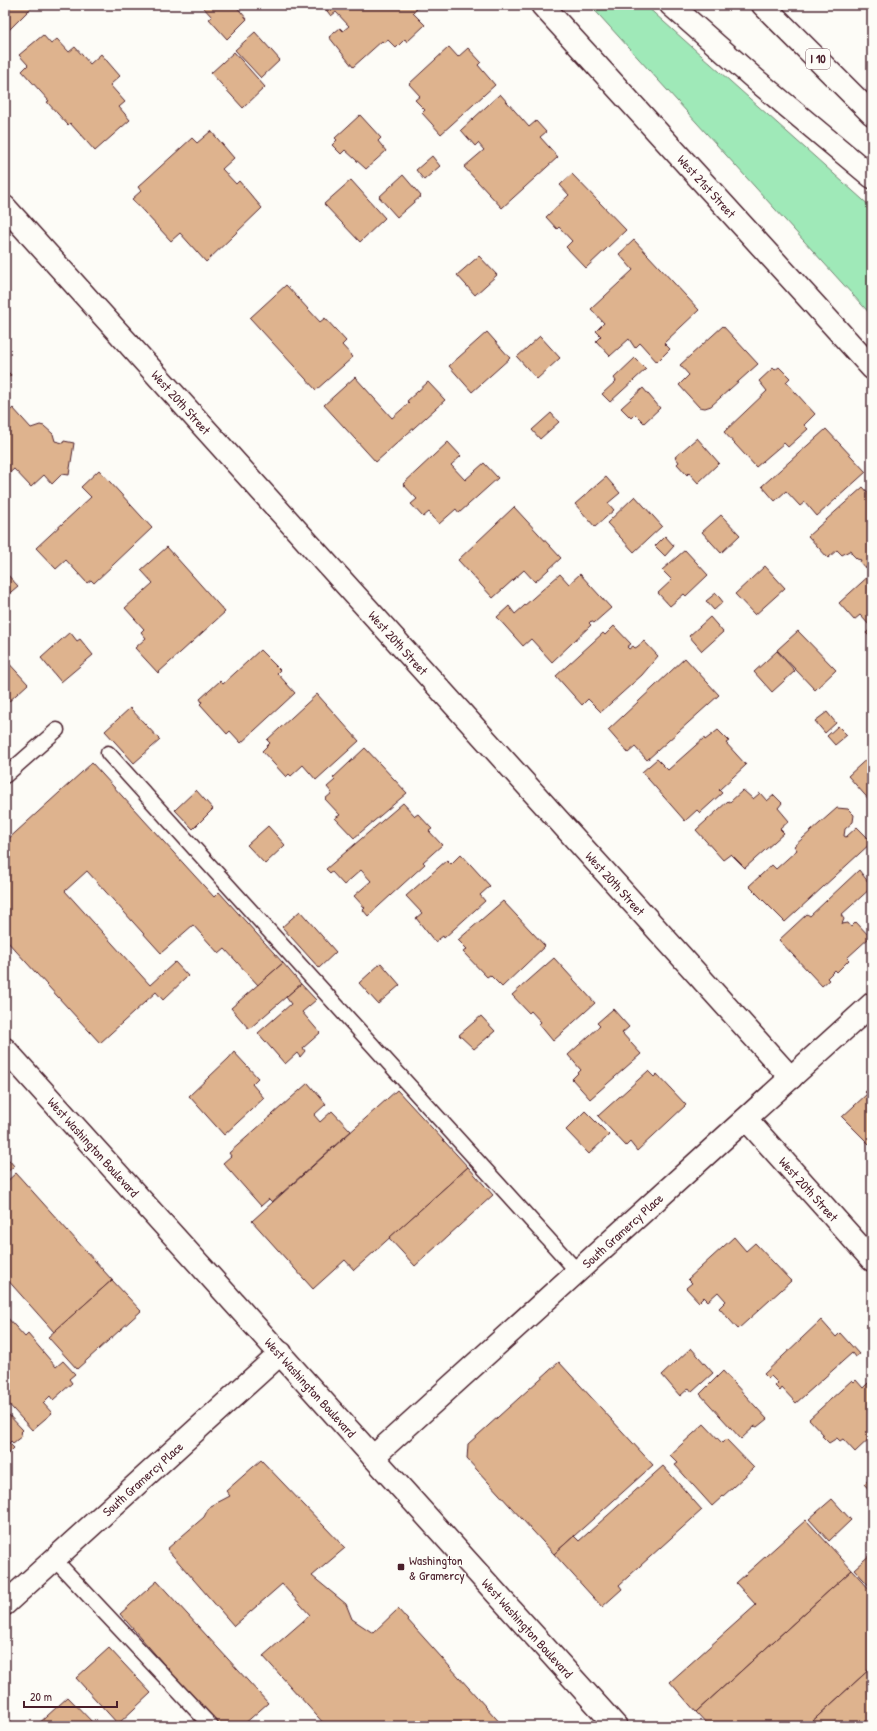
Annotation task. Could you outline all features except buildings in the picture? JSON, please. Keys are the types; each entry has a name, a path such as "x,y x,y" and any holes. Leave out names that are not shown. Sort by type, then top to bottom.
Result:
{"main road":[{"name":"West 21st Street","path":"542,5 872,368"},
{"path":"672,5 756,80 872,177"},
{"name":"I 10","path":"763,5 872,114"},
{"name":"West 20th Street","path":"5,207 791,1078"},
{"name":"South Gramercy Place","path":"373,1456 872,1004"},
{"name":"West Washington Boulevard","path":"6,1053 281,1353 616,1726"},
{"name":"West 20th Street","path":"746,1119 872,1260"},
{"name":"South Gramercy Place","path":"5,1604 281,1353"}],"lane":[{"path":"5,776 58,730"},
{"path":"108,753 577,1271"},
{"path":"54,1559 211,1726"}],"green space":[{"path":"590,5 645,5 872,208 872,316"}],"place":[{"name":"Washington & Gramercy","path":"401,1567"}]}
